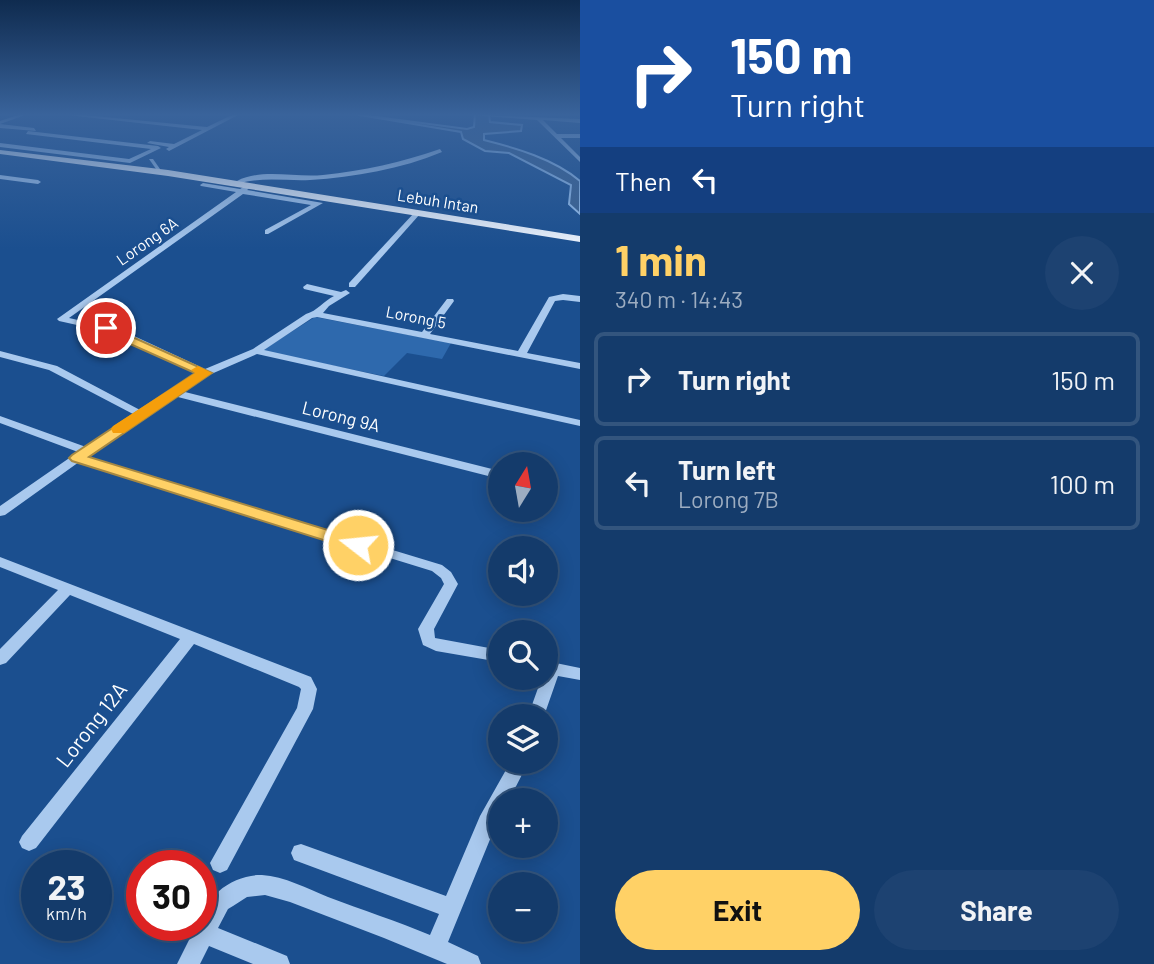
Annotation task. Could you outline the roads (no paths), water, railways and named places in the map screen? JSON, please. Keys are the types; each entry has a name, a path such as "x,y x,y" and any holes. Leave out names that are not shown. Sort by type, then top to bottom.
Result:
{"main road":[{"name":"Lebuh Intan","path":"89,159 243,186 580,238"},
{"name":"Lebuh Intan","path":"90,159 159,168 321,202 580,238"}],"street":[{"path":"108,159 136,159"},
{"path":"203,185 243,186 252,178 342,174 406,159"},
{"path":"125,164 151,160"},
{"path":"138,167 151,160"},
{"path":"151,160 159,168"},
{"path":"0,177 38,182"},
{"name":"Lorong 6A","path":"205,373 116,331 62,319 243,186"},
{"path":"268,232 321,202"},
{"path":"0,512 172,392 205,373 256,351 309,316 317,314 326,304 347,291 416,214"},
{"path":"307,287 347,291"},
{"path":"521,354 552,299 580,299"},
{"path":"424,335 450,302"},
{"name":"Lorong 5","path":"317,314 580,366"},
{"path":"256,351 580,423"},
{"path":"0,354 53,368 140,414"},
{"name":"Lorong 9A","path":"172,392 488,472"},
{"path":"0,419 82,455 436,568 446,575 451,584 449,593 426,629 428,640 436,645 488,654"},
{"path":"0,562 305,682 309,689 305,709 220,863"},
{"path":"0,659 67,590"},
{"name":"Lorong 12A","path":"29,842 190,638"},
{"path":"558,670 580,674"},
{"path":"436,946 487,822 513,774"},
{"path":"301,853 451,908"},
{"path":"217,909 229,896 253,885 265,885 436,946 470,964"},
{"path":"217,938 279,964"},
{"path":"188,964 200,941"}]}
